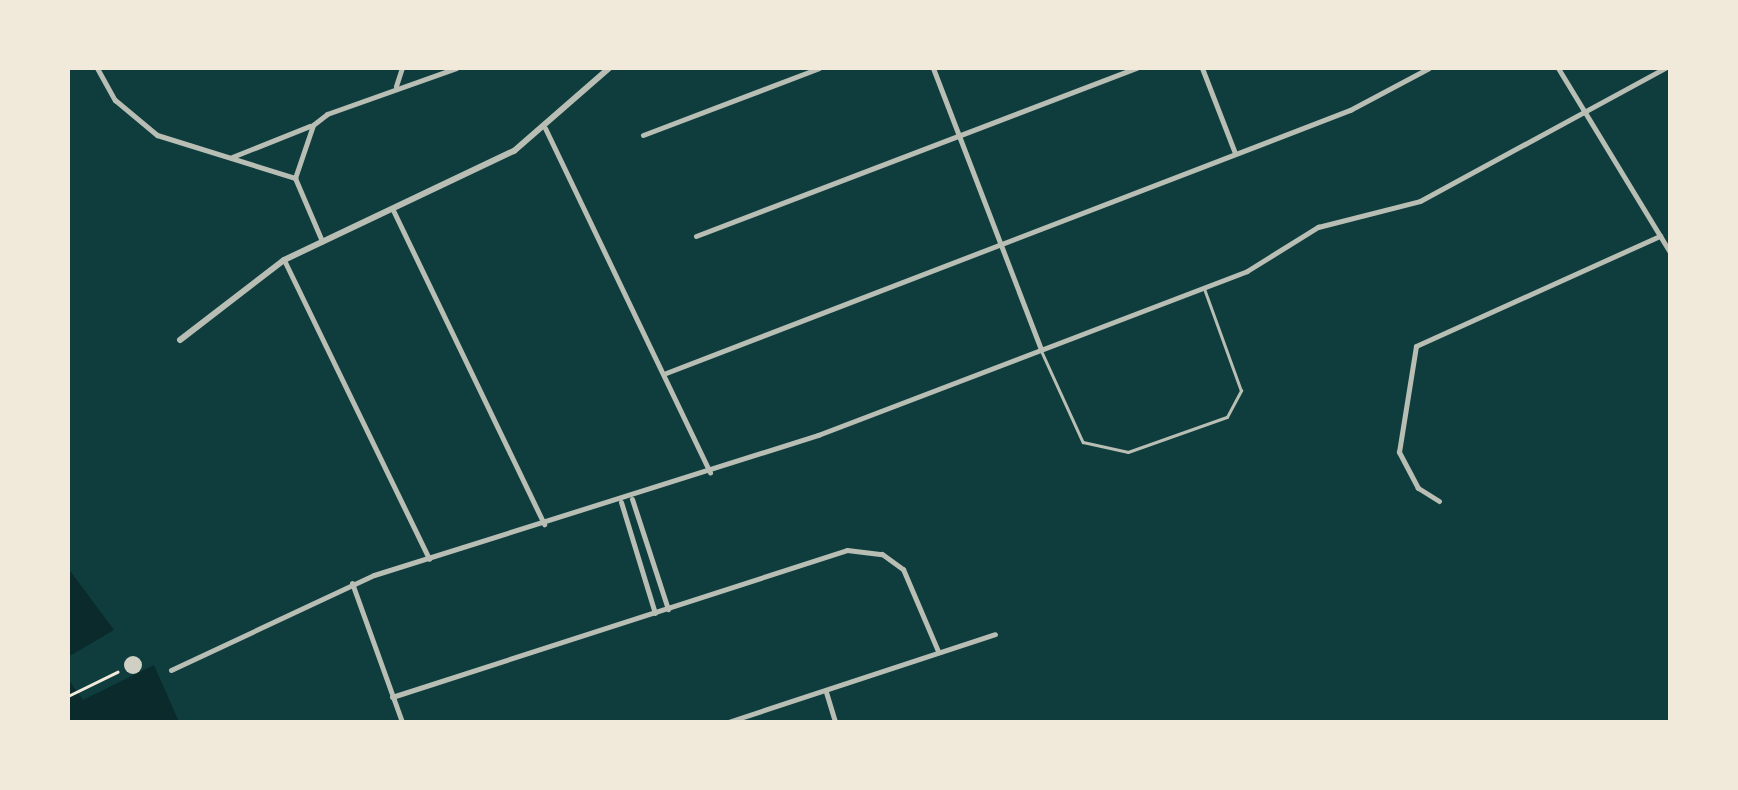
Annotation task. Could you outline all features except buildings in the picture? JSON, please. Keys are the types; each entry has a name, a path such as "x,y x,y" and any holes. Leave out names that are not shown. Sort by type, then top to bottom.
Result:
{"street":[{"path":"97,68 115,100 157,135 295,178"},
{"path":"396,86 402,68"},
{"path":"232,157 396,86 456,68"},
{"path":"180,340 284,260 545,128 609,68"},
{"path":"642,135 819,68"},
{"path":"933,68 1041,350"},
{"path":"696,236 1137,68"},
{"path":"1202,68 1235,153"},
{"path":"666,373 1235,153 1429,68"},
{"path":"1558,68 1670,252"},
{"path":"171,670 352,583 710,472 1203,288 1318,226 1420,202 1664,68"},
{"path":"313,125 295,178 322,240"},
{"path":"545,128 666,373 710,472"},
{"path":"392,208 544,524"},
{"path":"1439,501 1408,475 1398,445 1416,346 1660,236"},
{"path":"284,260 429,559"},
{"path":"632,498 668,610"},
{"path":"621,502 655,614"},
{"path":"392,697 861,549 909,578 938,652"},
{"path":"352,583 402,722"},
{"path":"728,722 995,634"},
{"path":"826,692 836,722"}],"lane":[{"path":"1041,350 1083,442 1128,452 1211,423 1235,410 1241,391 1203,288"}],"path":[{"path":"68,696 116,672"}],"water":[{"path":"68,568 114,630 68,657"},
{"path":"154,665 179,722 68,722 68,679 83,700"}]}
